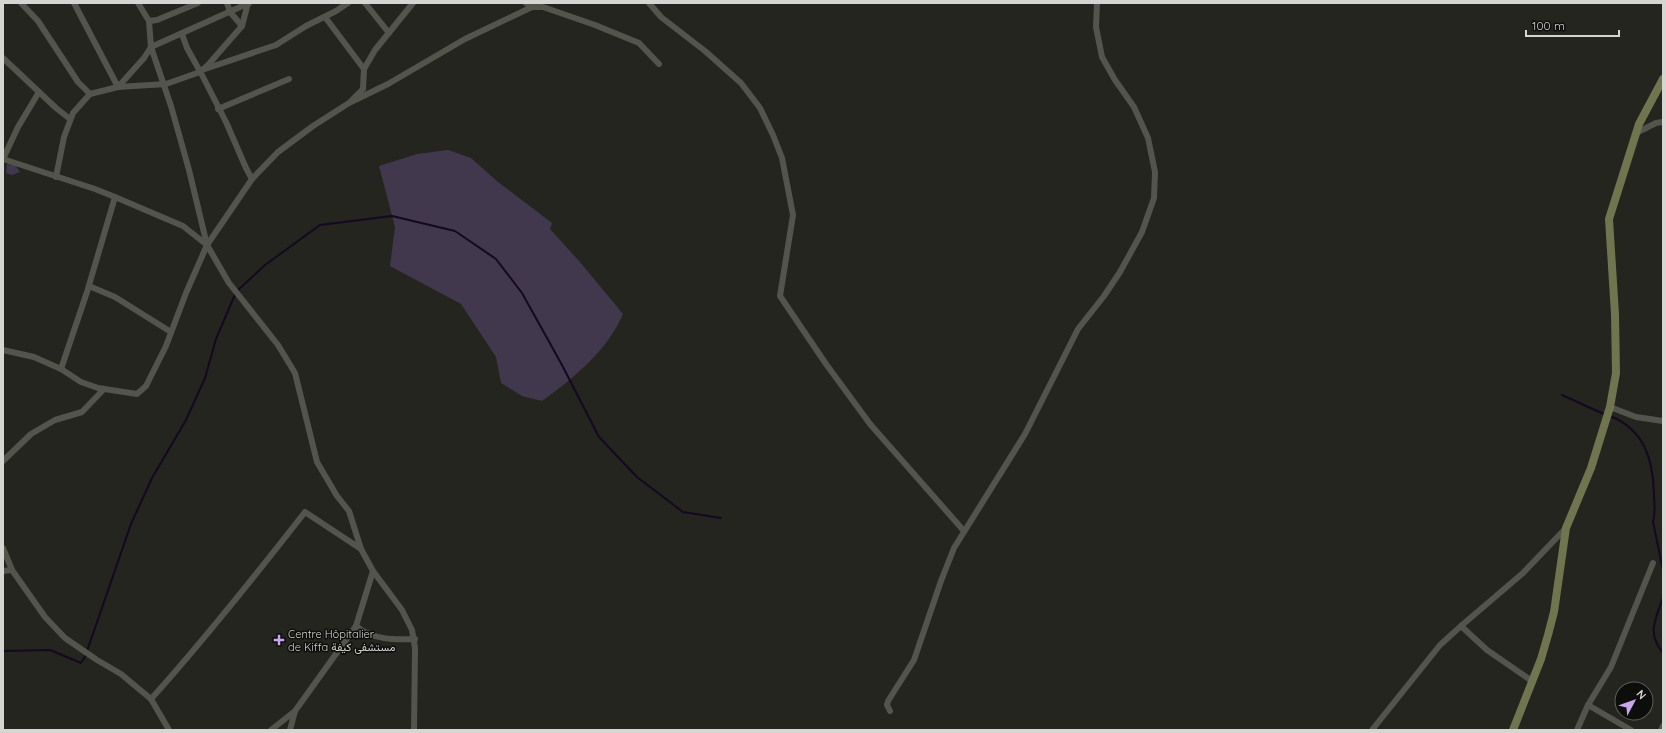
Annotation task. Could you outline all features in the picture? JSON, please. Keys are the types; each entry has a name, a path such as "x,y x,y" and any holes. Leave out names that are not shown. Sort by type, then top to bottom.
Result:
{"main road":[{"path":"1512,730 1541,659 1554,612 1566,528 1591,468 1610,407 1616,373 1615,314 1609,219 1639,124 1663,79"}],"street":[{"path":"21,3 38,21 78,82 90,94"},
{"path":"74,3 118,87"},
{"path":"139,3 149,21 151,47 171,106 189,170 207,246 229,283 278,345 295,373 317,462 337,496 349,511 361,549 373,571 409,621 415,639 414,730"},
{"path":"149,21 157,20 198,3"},
{"path":"226,3 230,12 242,26"},
{"path":"118,87 144,58 151,47 248,3"},
{"path":"200,72 242,26 248,3"},
{"path":"56,177 64,138 72,113 90,94 118,87 163,84 200,72 276,45 306,26 325,17 348,3"},
{"path":"365,3 389,33"},
{"path":"349,103 362,88 364,69 375,50 413,3"},
{"path":"526,3 532,7"},
{"path":"649,3 661,17 741,83 760,108 782,158 793,215 780,296 826,364 870,424 964,531"},
{"path":"890,711 887,705 888,701 914,660 940,581 954,548 1025,434 1078,329 1104,296 1120,272 1142,232 1154,198 1155,172 1148,138 1134,107 1102,57 1096,27 1097,3"},
{"path":"3,350 34,357 61,369 81,382 104,389 137,394 146,386 166,346 207,246 252,179 278,152 313,126 349,103 388,84 466,39 532,7 545,5 639,43 659,64"},
{"path":"325,17 364,69"},
{"path":"182,34 186,48 200,72 252,179"},
{"path":"3,59 70,119"},
{"path":"218,109 289,79"},
{"path":"39,92 18,127 3,159 95,189 183,226 207,246"},
{"path":"1636,133 1656,122 1663,122"},
{"path":"61,369 89,286 115,197"},
{"path":"89,286 115,297 171,332"},
{"path":"3,461 31,434 55,420 82,412 104,389"},
{"path":"1610,407 1636,417 1663,421"},
{"path":"151,699 197,649 236,602 305,512 361,549"},
{"path":"1372,730 1440,645 1523,573 1566,528"},
{"path":"3,548 12,570"},
{"path":"3,558 45,617 65,638 96,660 121,674 151,699 169,730"},
{"path":"1577,730 1588,705 1611,667 1654,563"},
{"path":"3,571 12,570"},
{"path":"271,730 295,711 356,626 373,571"},
{"path":"356,626 365,632 380,638 391,640 415,639"},
{"path":"1461,626 1487,650 1532,681"},
{"path":"1588,705 1631,730"},
{"path":"290,730 295,711"},
{"path":"1660,730 1663,726"}],"shaded area":[{"path":"448,150 471,158 498,182 552,223 550,229 580,262 623,314 608,340 599,352 566,383 542,401 522,396 501,383 496,357 461,304 390,266 395,227 379,166 417,154"},
{"path":"7,164 15,165 20,172 12,175 6,173"}],"waterway":[{"path":"87,651 131,524 152,478 186,420 205,378 216,339 236,292 265,265 320,225 392,216 455,231 496,259 522,293 562,365 599,437 637,477 683,512 721,518"},
{"path":"1562,395 1606,415"},
{"path":"1610,416 1632,429 1645,448 1649,458 1652,469 1655,511 1653,522 1663,570"},
{"path":"1663,597 1654,626 1655,639 1663,653"},
{"path":"3,651 50,650 81,663 86,655"}],"place":[{"name":"Centre Hôpitalier de Kiffa مستشفى كيفة","path":"279,640"}]}
